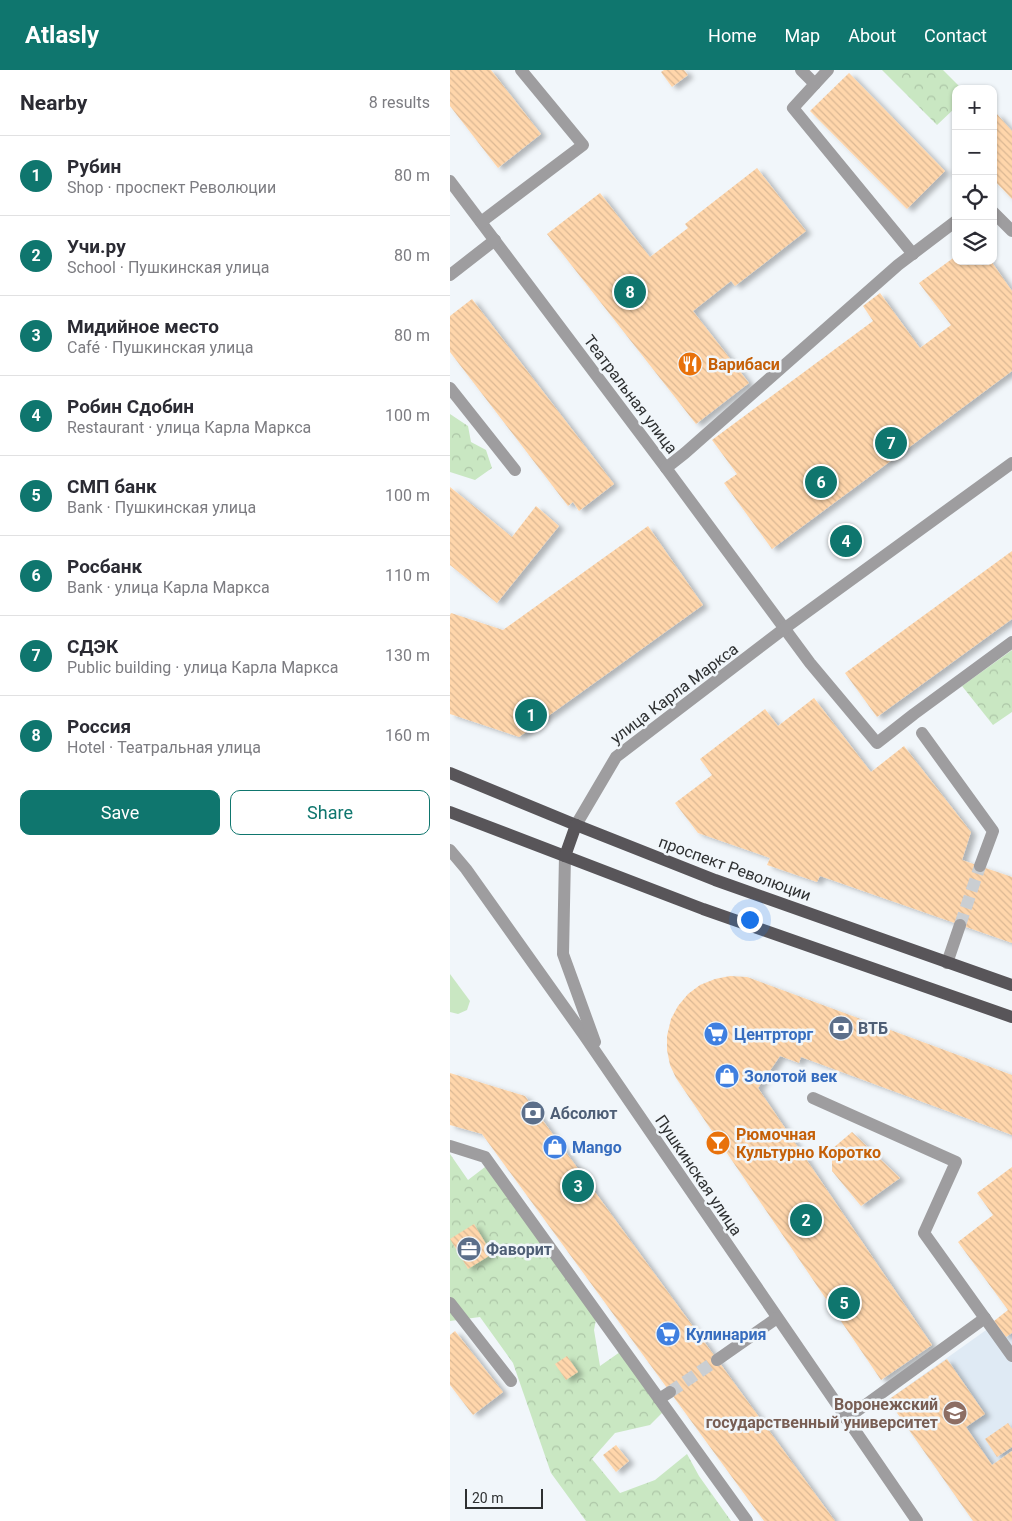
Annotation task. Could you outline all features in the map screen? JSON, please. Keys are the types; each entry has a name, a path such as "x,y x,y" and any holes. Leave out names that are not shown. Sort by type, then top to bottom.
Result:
{"main road":[{"name":"проспект Революции","path":"450,773 715,880 1012,985"},
{"path":"450,812 703,909 1012,1017"},
{"name":"улица Карла Маркса","path":"565,856 576,825"}],"street":[{"path":"481,222 583,145 521,70"},
{"path":"801,70 815,84"},
{"path":"828,70 793,108 913,254"},
{"name":"Театральная улица","path":"450,182 786,628 810,663 877,743 1012,642"},
{"path":"997,216 1012,231"},
{"path":"666,468 898,265 952,224"},
{"path":"450,274 495,240"},
{"path":"450,388 515,470"},
{"name":"улица Карла Маркса","path":"576,825 616,757 786,628 1012,463"},
{"path":"922,734 993,831 980,866"},
{"name":"Пушкинская улица","path":"450,850 466,869 602,1061 917,1521"},
{"name":"улица Карла Маркса","path":"565,856 563,954 602,1061"},
{"path":"946,963 960,925"},
{"path":"813,1098 956,1162 924,1233 1012,1356"},
{"path":"450,1146 485,1157 665,1396 747,1521"},
{"path":"450,1303 511,1381"},
{"path":"717,1360 777,1318"},
{"path":"846,1419 985,1318"}],"shaded area":[{"name":"Воронежский государственный университет","path":"996,1323 1012,1333 1012,1521 973,1521 888,1400"}],"green space":[{"path":"882,70 943,70 958,85 952,85 952,111 937,125"},
{"path":"450,414 468,426 471,442 486,450 492,468 475,480 450,472"},
{"path":"1012,650 1012,712 993,725 962,686"},
{"path":"450,974 470,1001 467,1010 458,1014 450,1012"},
{"path":"450,1154 468,1180 485,1167 598,1309 594,1330 600,1366 620,1352 669,1406 650,1425 615,1433 592,1459 620,1493 655,1480 687,1454 699,1476 731,1521 586,1521 551,1473 513,1363 480,1317 450,1321"}],"building":[{"path":"450,70 491,70 541,134 498,168 450,106"},
{"path":"664,70 684,70 688,75 672,87 661,72"},
{"path":"849,73 945,171 907,209 810,111"},
{"path":"997,114 1012,131 1012,199 997,183"},
{"path":"757,168 806,231 735,286 731,281 693,311 749,383 696,424 547,234 600,193 650,257 688,228 685,224"},
{"path":"952,259 952,265 994,265 1012,291 1012,371 772,549 724,483 737,474 712,440 873,321 863,306 880,293 920,348 951,325 919,283"},
{"path":"472,299 614,484 579,511 573,502 568,506 450,352 450,316"},
{"path":"450,487 512,537 536,506 559,526 497,603 450,565"},
{"path":"648,526 703,605 519,737 450,714 451,613 503,630"},
{"path":"1012,551 1012,619 877,717 845,673"},
{"path":"814,698 871,772 904,746 971,832 962,860 1012,877 1012,943 820,876 817,882 767,865 770,858 698,833 675,803 712,775 700,759 765,709 778,726"},
{"path":"730,976 747,977 1012,1075 1012,1135 801,1057 799,1063 780,1056 758,1088 932,1345 881,1380 676,1078 670,1065 667,1036 671,1019 678,1006 688,994 700,985"},
{"path":"450,1073 525,1096 835,1521 764,1521 482,1134 450,1125"},
{"path":"852,1132 900,1178 861,1206 832,1171 832,1149"},
{"path":"1012,1167 1012,1333 1006,1337 994,1321 1008,1310 958,1242 993,1215 977,1193"},
{"path":"474,1224 492,1254 468,1269 450,1239"},
{"path":"455,1331 503,1392 473,1415 450,1385 450,1335"},
{"path":"567,1356 578,1372 566,1380 555,1364"},
{"name":"Воронежский государственный университет","path":"947,1359 985,1414 966,1427 992,1465 1012,1451 1012,1521 973,1521 888,1400"},
{"path":"1008,1423 1012,1429 1012,1447 997,1457 985,1439"},
{"path":"616,1445 629,1461 616,1472 603,1455"}],"tunnel":[{"path":"960,925 980,866"},
{"path":"670,1392 717,1360"}],"place":[{"name":"Россия","path":"630,292"},
{"name":"Варибаси","path":"690,364"},
{"name":"СДЭК","path":"891,443"},
{"name":"Росбанк","path":"821,482"},
{"name":"Робин Сдобин","path":"846,541"},
{"name":"Рубин","path":"531,715"},
{"name":"ВТБ","path":"841,1028"},
{"name":"Центрторг","path":"716,1034"},
{"name":"Золотой век","path":"727,1076"},
{"name":"Абсолют","path":"533,1113"},
{"name":"Рюмочная Культурно Коротко","path":"718,1143"},
{"name":"Mango","path":"555,1147"},
{"name":"Мидийное место","path":"578,1186"},
{"name":"Учи.ру","path":"806,1220"},
{"name":"Фаворит","path":"469,1249"},
{"name":"СМП банк","path":"844,1303"},
{"name":"Кулинария","path":"668,1334"},
{"name":"Воронежский государственный университет","path":"955,1413"}]}
